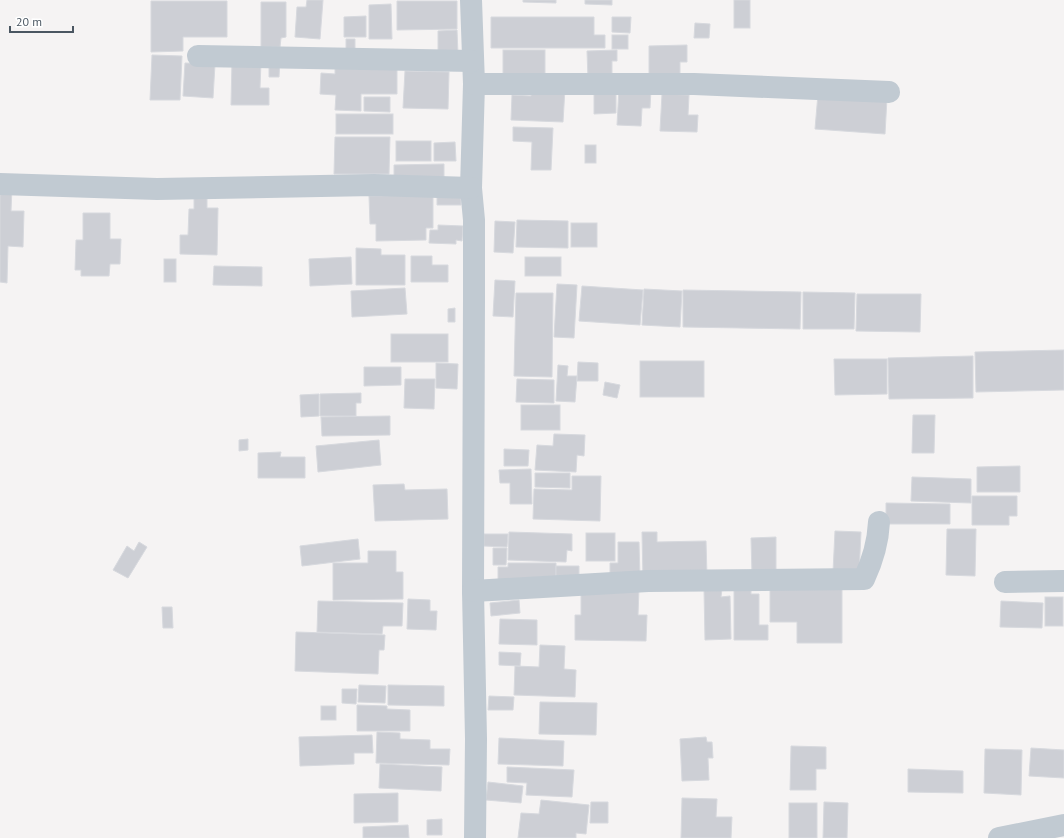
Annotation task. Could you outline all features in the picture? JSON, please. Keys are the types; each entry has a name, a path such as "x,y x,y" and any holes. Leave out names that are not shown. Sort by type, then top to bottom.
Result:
{"street":[{"path":"472,0 472,61 474,84 471,188 474,220 473,591 476,738 475,838"},
{"path":"198,56 472,61"},
{"path":"474,84 694,84 889,92"},
{"path":"0,184 157,189 374,185 471,188"},
{"path":"473,591 648,581 864,579 873,559 878,537 879,522"},
{"path":"1005,582 1064,581"},
{"path":"999,838 1064,825"}],"building":[{"path":"307,0 323,0 320,39 295,37 297,7 306,7"},
{"path":"523,0 556,0 556,3 523,2"},
{"path":"585,0 612,0 612,5 585,4"},
{"path":"734,0 750,0 750,28 734,28"},
{"path":"151,1 227,1 227,37 183,37 183,51 151,52"},
{"path":"397,1 457,1 457,29 397,30"},
{"path":"261,2 286,2 286,37 281,38 280,47 261,47"},
{"path":"391,4 392,39 369,39 369,5"},
{"path":"366,16 366,37 344,37 344,17"},
{"path":"491,17 594,17 594,35 605,35 605,48 491,48"},
{"path":"612,17 631,17 630,33 612,32"},
{"path":"695,23 710,24 709,38 694,38"},
{"path":"457,30 458,55 438,56 438,31"},
{"path":"612,35 628,35 628,49 612,49"},
{"path":"346,39 355,39 355,50 346,51"},
{"path":"687,45 687,62 680,62 680,80 649,81 649,46"},
{"path":"503,50 545,50 545,79 503,79"},
{"path":"617,50 617,61 612,61 612,79 588,79 587,51"},
{"path":"152,55 182,56 180,100 150,100"},
{"path":"269,59 280,60 279,77 269,77"},
{"path":"232,61 261,62 260,88 269,88 269,105 231,105"},
{"path":"185,63 215,64 213,98 183,96"},
{"path":"335,64 397,66 397,94 361,94 361,111 335,110 336,95 320,94 321,73 335,74"},
{"path":"405,71 449,72 448,109 403,108"},
{"path":"532,87 565,88 563,122 511,120 512,95 531,96"},
{"path":"619,88 651,89 650,108 642,108 641,126 617,125"},
{"path":"616,90 616,113 594,114 594,91"},
{"path":"662,94 689,95 688,115 698,115 697,132 660,131"},
{"path":"818,94 887,98 885,134 815,129"},
{"path":"364,97 390,97 390,112 364,111"},
{"path":"336,114 393,114 393,134 336,134"},
{"path":"513,127 553,128 551,170 531,170 532,142 513,141"},
{"path":"335,137 390,137 389,174 334,174"},
{"path":"396,141 431,141 431,161 396,161"},
{"path":"455,142 456,161 434,161 434,143"},
{"path":"585,145 596,145 596,163 585,163"},
{"path":"444,164 444,177 394,177 394,165"},
{"path":"0,187 12,187 11,211 24,211 23,247 8,246 7,283 0,282"},
{"path":"433,195 433,228 426,228 426,240 376,241 376,224 370,224 369,196"},
{"path":"461,195 461,205 437,205 437,196"},
{"path":"194,198 207,198 207,208 218,208 217,255 180,254 180,235 188,235 189,209 194,209"},
{"path":"83,213 110,213 110,239 121,239 120,264 110,264 109,276 81,276 81,270 75,270 76,240 83,240"},
{"path":"517,220 568,221 568,248 516,247"},
{"path":"495,221 515,222 513,253 494,252"},
{"path":"571,223 597,223 597,247 571,247"},
{"path":"438,225 463,226 462,241 456,240 456,244 429,243 430,230 438,230"},
{"path":"356,248 381,249 381,255 405,255 405,285 356,285"},
{"path":"411,256 432,256 432,265 448,265 448,282 411,282"},
{"path":"351,257 352,284 310,286 309,259"},
{"path":"525,257 561,257 561,276 525,276"},
{"path":"164,259 176,259 176,282 164,282"},
{"path":"214,266 262,267 262,286 213,285"},
{"path":"495,280 515,281 513,317 493,316"},
{"path":"557,284 577,285 574,338 554,337"},
{"path":"582,286 643,290 640,325 579,321"},
{"path":"405,288 407,314 352,317 351,291"},
{"path":"644,289 682,291 680,327 642,325"},
{"path":"683,290 801,292 800,329 683,327"},
{"path":"803,292 855,293 854,329 803,329"},
{"path":"516,293 553,293 552,377 514,376"},
{"path":"857,294 921,294 920,332 856,331"},
{"path":"455,308 455,322 448,322 448,309"},
{"path":"391,334 448,334 448,362 391,362"},
{"path":"1064,350 1064,390 976,392 975,352"},
{"path":"973,356 973,398 889,399 888,358"},
{"path":"834,359 887,359 887,394 835,395"},
{"path":"640,361 704,361 704,397 640,397"},
{"path":"578,362 598,363 598,381 577,381"},
{"path":"436,363 458,364 457,389 436,388"},
{"path":"558,365 568,366 567,376 577,376 575,402 556,401"},
{"path":"364,367 401,367 401,385 364,386"},
{"path":"405,379 435,379 434,409 404,408"},
{"path":"517,379 554,380 554,403 516,402"},
{"path":"605,382 620,385 617,398 603,395"},
{"path":"361,393 361,403 356,403 356,416 320,416 320,394"},
{"path":"319,394 319,416 301,417 300,395"},
{"path":"521,405 560,405 560,430 521,430"},
{"path":"913,415 935,415 934,453 912,453"},
{"path":"390,416 390,435 322,436 321,417"},
{"path":"554,434 585,435 584,456 577,455 576,472 535,470 537,445 553,446"},
{"path":"248,439 248,450 239,451 239,440"},
{"path":"379,440 381,465 318,472 316,446"},
{"path":"504,449 529,450 528,466 504,466"},
{"path":"281,452 280,457 305,457 305,478 258,478 258,453"},
{"path":"1020,466 1020,492 977,492 977,467"},
{"path":"531,469 532,504 510,504 510,483 500,483 499,470"},
{"path":"535,473 570,473 570,488 535,487"},
{"path":"572,476 601,476 600,521 533,519 534,489 572,490"},
{"path":"912,477 971,479 971,503 911,501"},
{"path":"404,484 405,490 447,489 448,519 375,521 373,485"},
{"path":"972,496 1017,496 1017,516 1009,516 1009,525 972,525"},
{"path":"886,503 950,504 950,524 886,524"},
{"path":"947,529 976,529 975,576 946,575"},
{"path":"835,531 861,532 859,574 833,572"},
{"path":"509,532 572,534 572,551 567,550 566,562 508,560"},
{"path":"642,532 657,532 657,542 706,541 707,577 643,579"},
{"path":"586,533 615,533 615,561 586,561"},
{"path":"484,534 508,534 507,547 484,546"},
{"path":"776,537 776,573 752,574 751,538"},
{"path":"358,539 360,559 302,566 300,546"},
{"path":"139,542 147,547 128,578 113,570 127,546 134,551"},
{"path":"618,542 639,542 640,579 610,580 610,563 618,563"},
{"path":"493,548 507,548 506,565 493,565"},
{"path":"368,551 396,551 396,572 403,572 403,599 333,600 333,563 368,563"},
{"path":"508,563 556,563 556,583 498,583 498,567 508,567"},
{"path":"556,566 579,566 579,583 556,582"},
{"path":"581,587 639,588 638,615 647,615 646,641 575,640 575,615 581,615"},
{"path":"842,587 842,643 797,643 797,622 770,622 770,588"},
{"path":"734,588 751,588 751,594 759,594 759,625 768,625 768,640 734,640"},
{"path":"704,589 722,589 721,597 730,596 731,639 705,640"},
{"path":"1045,597 1063,597 1063,626 1045,626"},
{"path":"408,599 430,600 430,611 437,611 436,630 407,629"},
{"path":"519,600 520,613 491,616 490,603"},
{"path":"318,601 403,603 402,626 383,626 382,634 317,632"},
{"path":"1001,601 1043,603 1042,628 1000,627"},
{"path":"162,607 172,607 173,628 163,628"},
{"path":"500,619 537,620 537,645 499,644"},
{"path":"296,632 385,635 384,650 379,650 378,674 295,671"},
{"path":"540,645 565,646 564,669 576,670 575,697 514,695 515,666 539,667"},
{"path":"499,652 521,653 520,666 499,665"},
{"path":"359,685 386,686 385,703 358,702"},
{"path":"388,685 444,686 444,706 388,705"},
{"path":"342,689 357,689 356,704 342,703"},
{"path":"489,696 514,697 513,710 488,710"},
{"path":"540,702 597,703 596,735 539,734"},
{"path":"357,705 387,706 387,709 410,710 410,731 357,731"},
{"path":"321,706 336,706 336,720 321,720"},
{"path":"377,732 400,733 400,739 430,740 430,749 450,749 449,765 376,763"},
{"path":"372,735 373,753 354,753 354,764 300,766 299,737"},
{"path":"706,737 707,742 712,742 713,758 708,758 709,780 682,781 680,739"},
{"path":"499,738 564,741 563,766 498,764"},
{"path":"791,746 826,747 826,769 816,769 816,790 790,790"},
{"path":"1031,748 1064,750 1064,778 1029,776"},
{"path":"985,749 1022,750 1021,795 984,793"},
{"path":"380,764 442,767 441,791 379,788"},
{"path":"507,767 574,770 572,797 526,795 527,783 507,782"},
{"path":"908,769 963,771 963,793 908,792"},
{"path":"488,782 523,786 521,803 486,800"},
{"path":"398,793 398,822 354,823 354,794"},
{"path":"682,798 717,799 716,817 732,817 731,838 681,838"},
{"path":"541,800 589,805 586,834 576,833 576,838 518,838 521,813 539,814"},
{"path":"591,802 608,802 608,823 590,823"},
{"path":"824,802 848,803 847,838 823,838"},
{"path":"789,803 817,803 817,838 789,838"},
{"path":"442,819 442,835 427,835 427,820"},
{"path":"408,825 409,838 363,838 363,827"}]}
